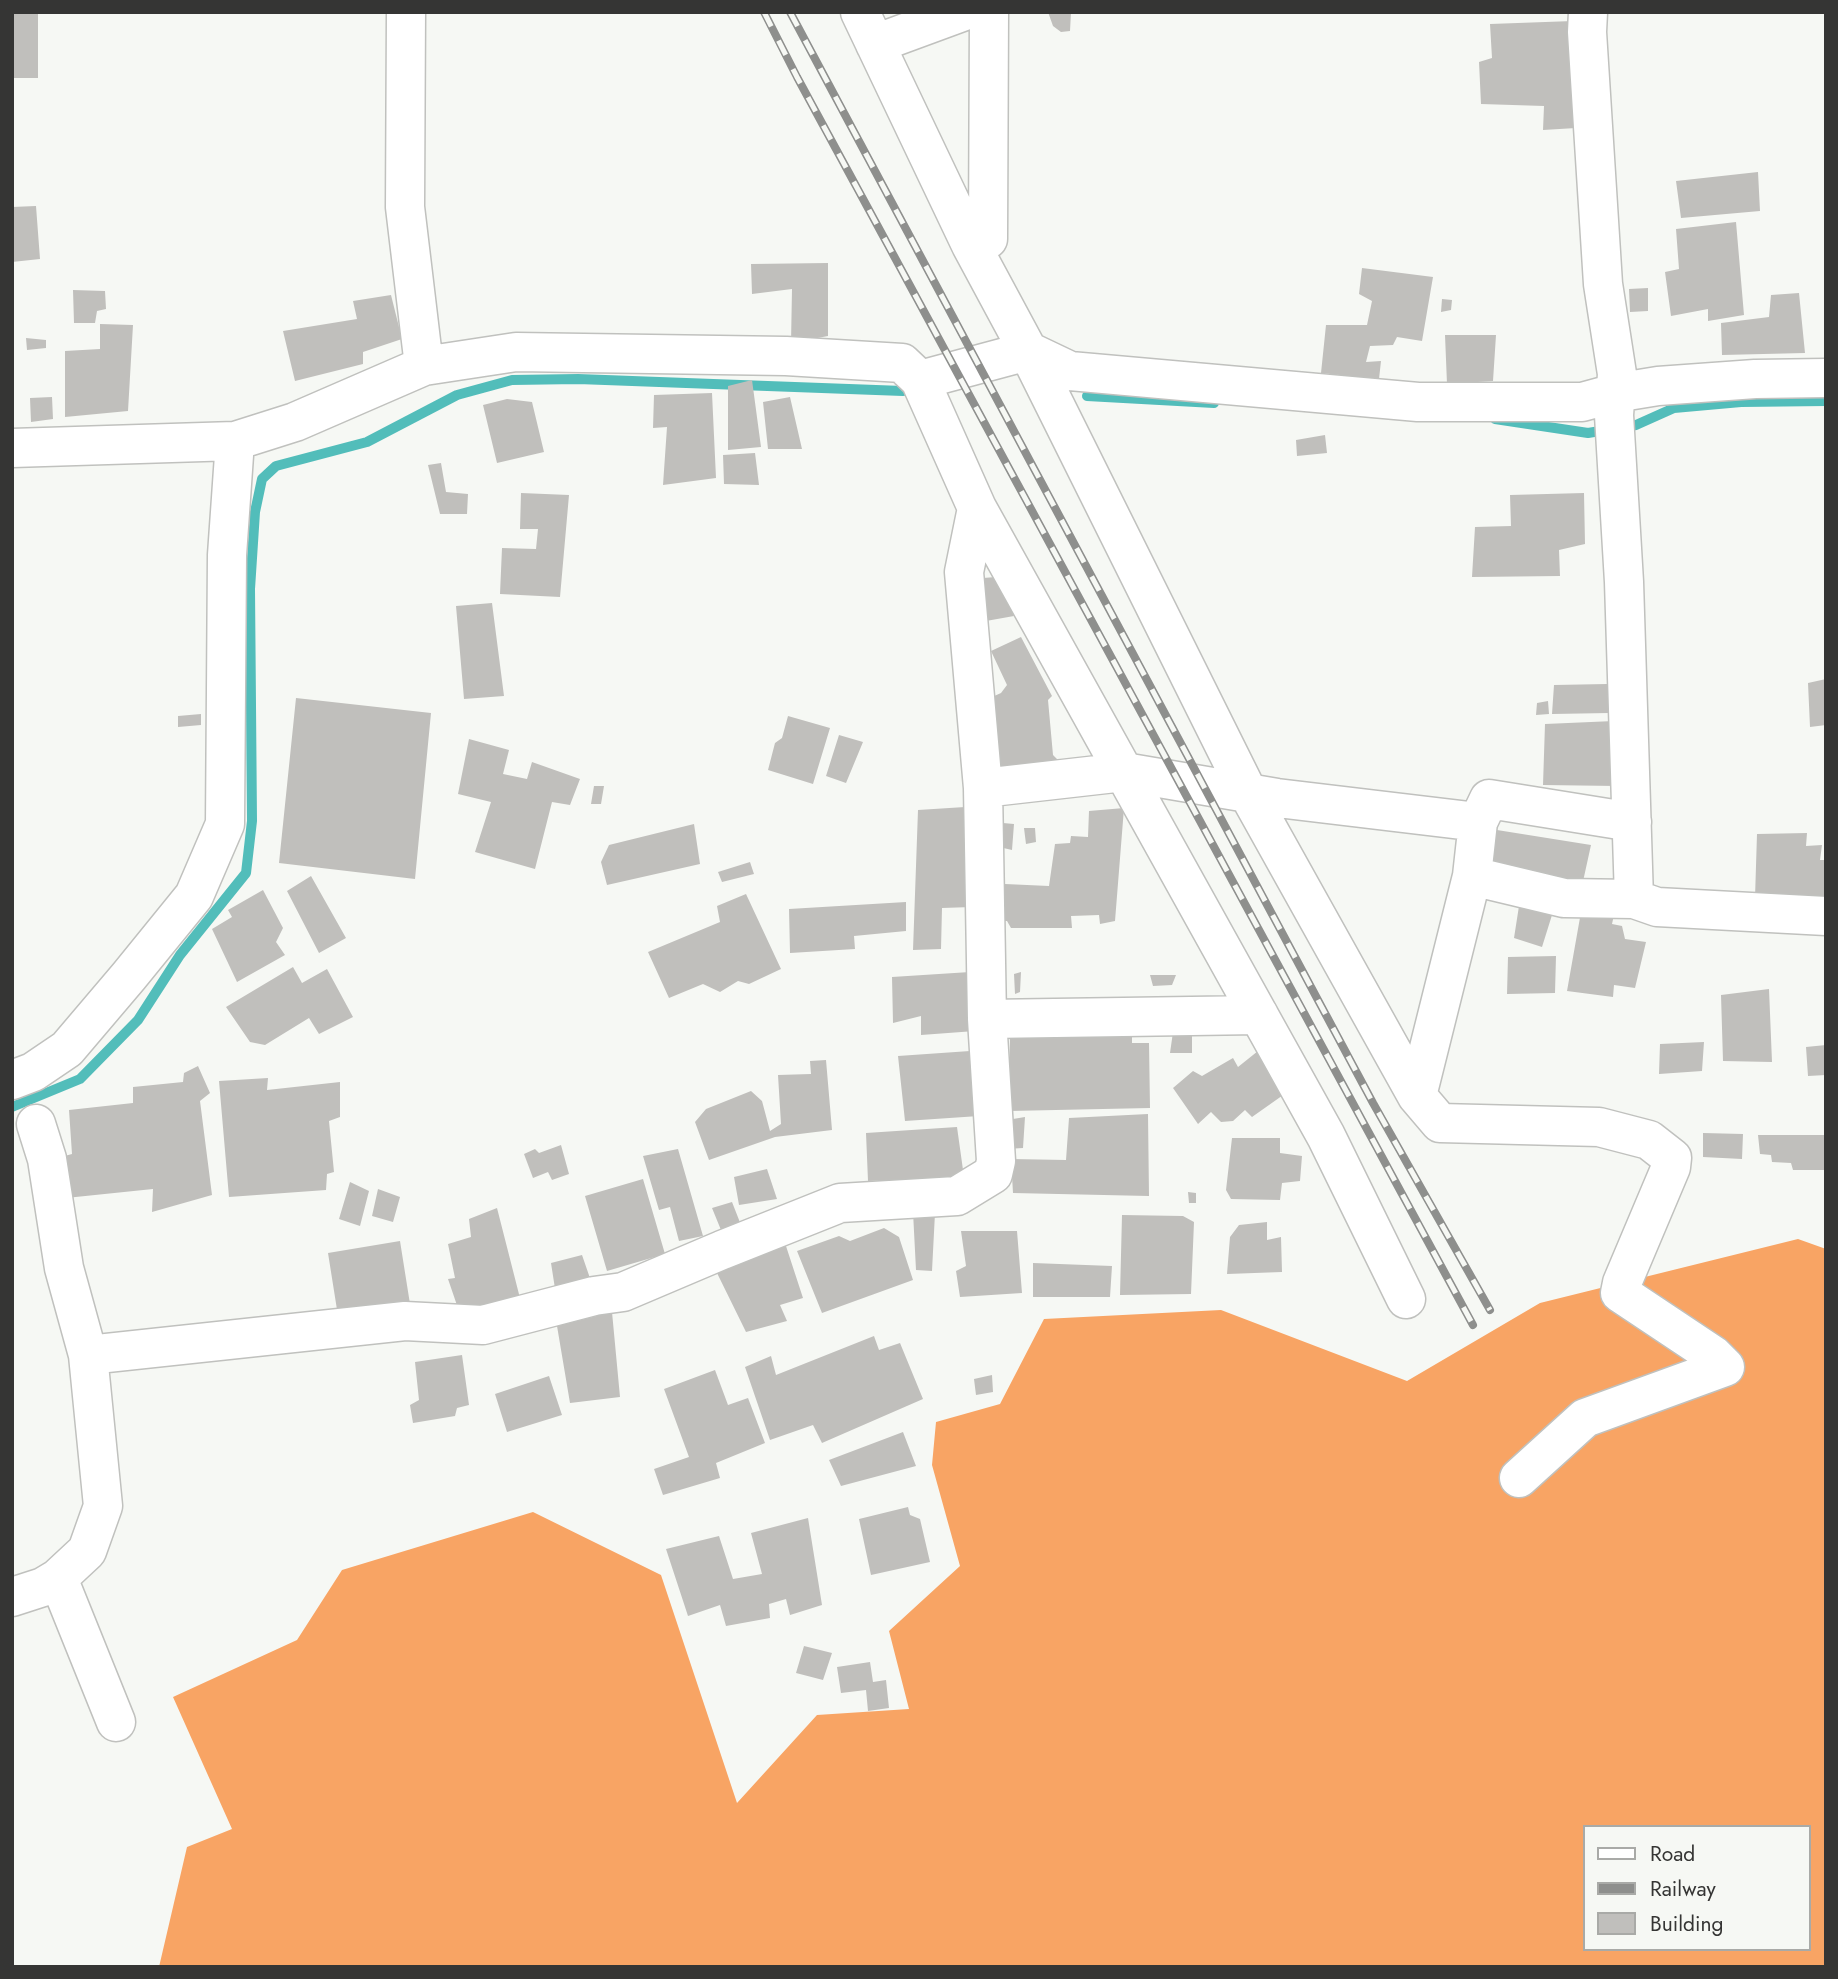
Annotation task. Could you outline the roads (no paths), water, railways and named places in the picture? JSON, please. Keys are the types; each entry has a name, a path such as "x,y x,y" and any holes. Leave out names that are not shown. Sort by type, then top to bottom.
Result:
{"street":[{"path":"406,12 405,207 424,366"},
{"path":"962,12 868,28 971,245 1028,351 1248,793 1417,1096 1440,1123 1599,1127 1649,1139 1672,1158 1671,1167 1620,1293 1713,1355 1725,1367 1585,1418 1519,1478"},
{"path":"971,245 988,239 989,12"},
{"path":"1588,12 1587,32 1604,284 1617,374 1615,417 1624,582 1634,899"},
{"path":"920,380 1028,351 1070,371 1418,402 1581,402 1615,417"},
{"path":"12,448 235,441 295,422 424,366 516,352 786,356 902,363 920,380 976,508 1326,1136 1406,1299"},
{"path":"1615,417 1658,386 1826,378"},
{"path":"12,1597 43,1587 58,1578 87,1550 103,1506 88,1355 64,1268 47,1159 29,1103 66,1049 194,896 225,824 227,555 235,441"},
{"path":"88,1355 405,1321 483,1325 594,1296 623,1292 841,1203 957,1196 993,1174 996,1161 987,1019 983,788 964,572 976,508"},
{"path":"983,788 1124,772 1248,793 1478,822"},
{"path":"1417,1096 1472,876 1478,822 1489,799 1632,822"},
{"path":"1472,876 1564,898 1634,899 1657,907 1826,916"},
{"path":"987,1019 1259,1015"},
{"path":"58,1578 116,1722"}],"waterway":[{"path":"12,1107 80,1079 138,1020 180,955 246,873 252,821 250,589 255,512 262,479 276,466 367,442 457,395 512,380 578,379 903,391"},
{"path":"1087,396 1214,403"},
{"path":"1495,419 1588,433 1636,425 1674,408 1741,402 1826,401"}],"railway":[{"path":"764,12 1473,1325"},
{"path":"790,12 1373,1103 1490,1310"}]}
